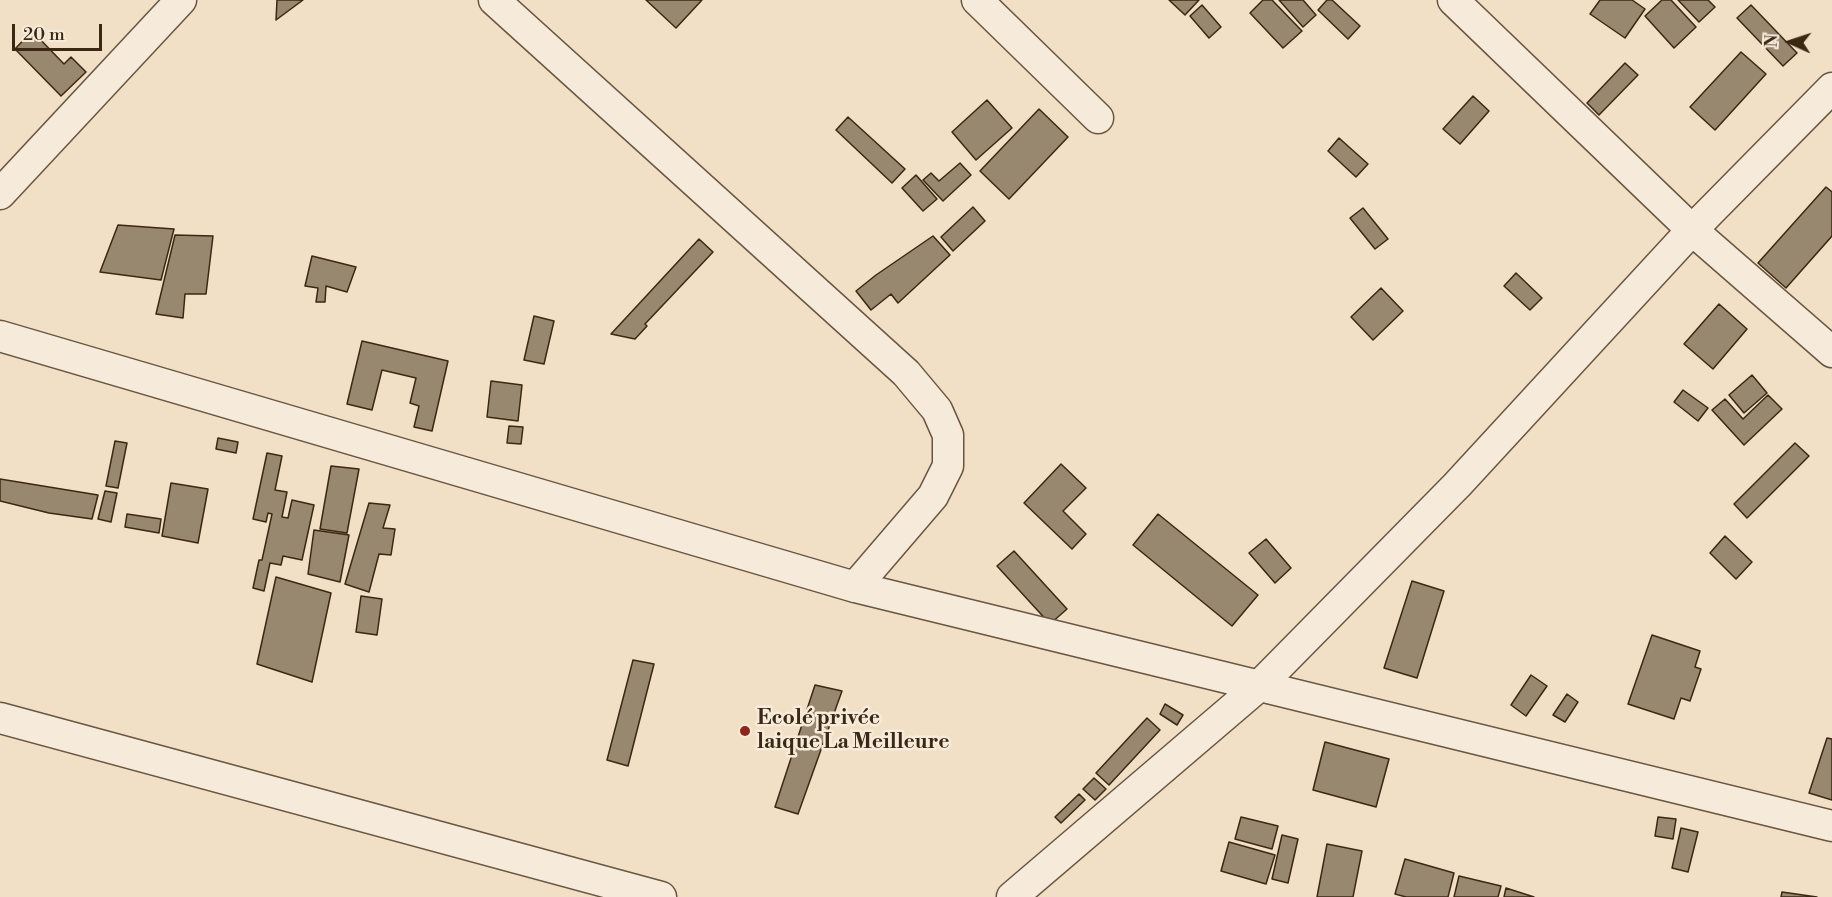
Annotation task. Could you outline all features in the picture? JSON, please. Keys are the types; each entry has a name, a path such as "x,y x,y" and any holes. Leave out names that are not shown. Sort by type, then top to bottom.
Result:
{"street":[{"path":"0,194 181,0"},
{"path":"494,0 906,373 937,410 948,435 948,466 933,496 855,587"},
{"path":"977,0 1098,118"},
{"path":"1453,0 1692,230 1832,352"},
{"path":"1012,897 1259,686 1457,485 1692,230 1832,88"},
{"path":"0,336 855,587 1832,826"},
{"path":"0,718 661,897"}],"building":[{"path":"277,0 303,0 276,20"},
{"path":"646,0 702,0 676,28"},
{"path":"1169,0 1199,0 1185,15"},
{"path":"1263,0 1272,0 1302,31 1283,48 1250,13"},
{"path":"1279,0 1303,0 1316,15 1303,27"},
{"path":"1327,0 1332,0 1360,26 1348,39 1318,10"},
{"path":"1600,0 1632,0 1645,9 1625,38 1590,14"},
{"path":"1662,0 1671,0 1696,27 1674,48 1645,16"},
{"path":"1678,0 1708,0 1715,7 1699,22"},
{"path":"1202,5 1221,27 1209,38 1190,16"},
{"path":"1751,5 1797,53 1783,66 1737,18"},
{"path":"32,31 64,64 71,57 86,72 61,96 15,49"},
{"path":"1741,52 1766,74 1715,130 1690,107"},
{"path":"1625,63 1638,75 1599,115 1587,103"},
{"path":"1473,96 1489,111 1460,144 1443,129"},
{"path":"987,100 1012,128 976,160 952,132"},
{"path":"1039,109 1068,137 1009,199 980,171"},
{"path":"848,117 905,169 892,183 836,130"},
{"path":"1339,138 1368,164 1356,177 1328,151"},
{"path":"960,163 971,175 943,201 923,180 931,173 939,181"},
{"path":"916,175 937,199 923,211 902,188"},
{"path":"1826,187 1832,192 1832,236 1786,288 1758,263"},
{"path":"973,207 985,221 953,251 941,237"},
{"path":"1363,208 1388,239 1375,249 1350,218"},
{"path":"118,225 174,229 161,280 100,272"},
{"path":"175,235 213,236 206,294 185,294 183,318 156,314"},
{"path":"933,236 950,255 898,303 891,294 871,310 856,291"},
{"path":"699,239 713,252 645,324 647,326 635,339 611,334"},
{"path":"312,256 356,267 347,292 326,286 325,302 316,302 318,288 305,286"},
{"path":"1516,273 1542,298 1530,310 1504,286"},
{"path":"1381,288 1403,311 1373,340 1351,317"},
{"path":"1719,304 1747,329 1713,369 1684,344"},
{"path":"534,316 554,321 544,364 524,360"},
{"path":"362,341 448,361 432,431 414,427 419,406 410,403 416,378 382,370 372,410 347,404"},
{"path":"1752,375 1767,393 1744,413 1729,395"},
{"path":"491,381 522,385 518,421 487,417"},
{"path":"1683,390 1708,408 1698,421 1674,402"},
{"path":"1768,395 1782,409 1744,445 1712,410 1725,399 1743,419"},
{"path":"509,426 523,427 521,444 507,443"},
{"path":"218,438 238,442 236,453 216,449"},
{"path":"115,441 127,443 118,488 106,486"},
{"path":"1795,443 1809,456 1747,518 1734,504"},
{"path":"267,453 282,456 275,490 287,492 282,517 288,518 292,500 314,505 302,560 283,556 281,565 270,563 264,591 253,588 272,514 268,513 266,522 253,519"},
{"path":"1061,464 1086,488 1063,511 1086,534 1072,549 1024,503"},
{"path":"331,466 359,469 347,533 320,529"},
{"path":"0,479 98,495 92,519 49,513 0,501"},
{"path":"171,483 208,489 198,543 162,536"},
{"path":"105,491 117,493 111,522 98,519"},
{"path":"369,503 390,505 383,528 395,529 391,555 379,554 369,592 345,584"},
{"path":"127,514 161,519 159,533 125,527"},
{"path":"1158,514 1258,595 1232,626 1133,545"},
{"path":"314,530 349,535 340,582 308,574"},
{"path":"1725,536 1752,562 1736,579 1710,553"},
{"path":"1266,539 1291,568 1275,583 1249,553"},
{"path":"1014,551 1067,609 1050,624 997,566"},
{"path":"276,577 331,593 312,682 257,664"},
{"path":"1412,581 1444,591 1417,678 1384,668"},
{"path":"361,596 382,599 377,635 356,632"},
{"path":"1652,635 1700,651 1695,667 1701,669 1690,701 1681,698 1674,719 1628,704"},
{"path":"633,660 654,664 628,766 607,760"},
{"path":"1531,675 1547,686 1526,716 1511,705"},
{"path":"815,685 842,691 798,814 775,807"},
{"path":"1567,694 1578,702 1565,722 1553,715"},
{"path":"1165,704 1183,715 1177,725 1160,714"},
{"path":"1147,718 1160,730 1109,785 1096,773"},
{"path":"1827,738 1832,739 1832,800 1809,793"},
{"path":"1325,742 1389,759 1376,807 1313,790"},
{"path":"1094,778 1106,789 1095,800 1083,789"},
{"path":"1079,794 1085,800 1061,823 1055,817"},
{"path":"1241,817 1278,826 1272,849 1235,839"},
{"path":"1658,817 1676,819 1673,839 1655,836"},
{"path":"1681,828 1698,832 1688,872 1672,868"},
{"path":"1282,835 1298,839 1288,883 1272,879"},
{"path":"1229,842 1275,855 1266,884 1221,871"},
{"path":"1327,844 1362,851 1353,897 1317,897"},
{"path":"1405,859 1454,873 1448,897 1406,897 1395,894"},
{"path":"1459,876 1501,886 1498,897 1454,897"},
{"path":"1506,888 1534,897 1504,897"},
{"path":"1782,892 1817,897 1781,897"}],"place":[{"name":"Ecolé privée laique La Meilleure","path":"745,731"}]}
